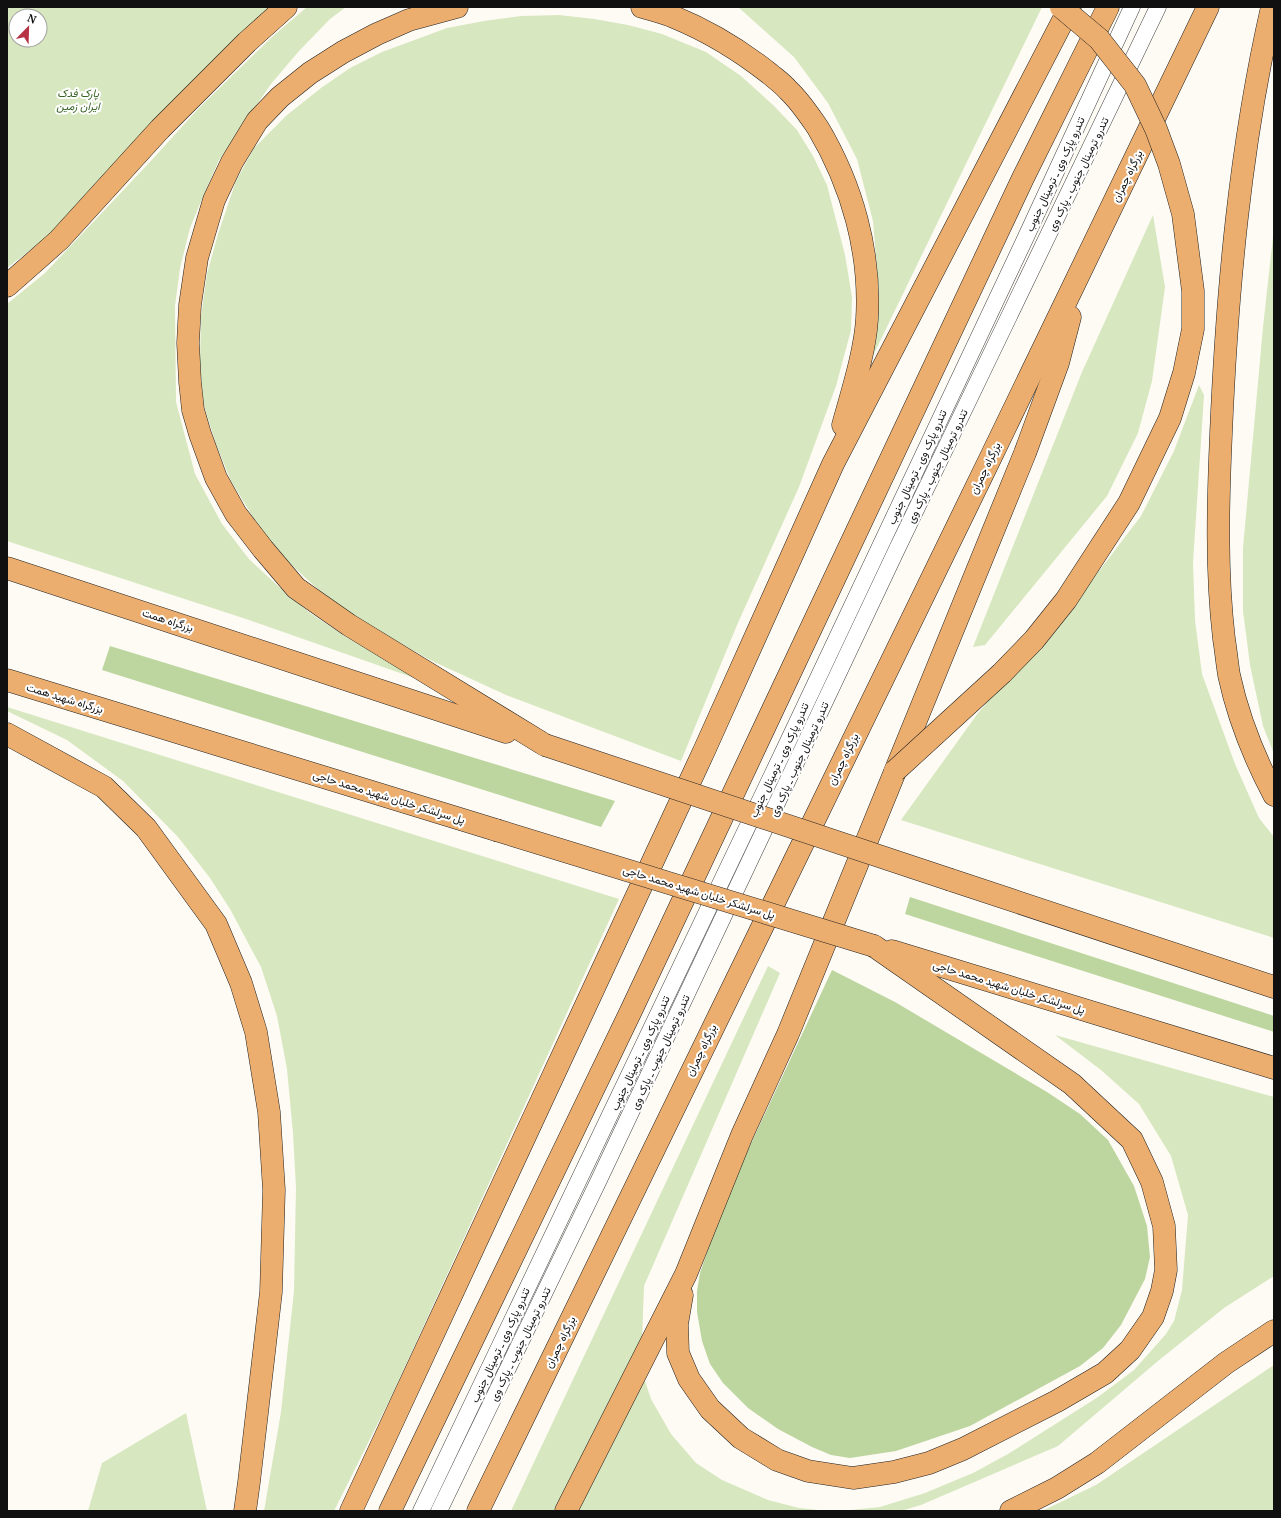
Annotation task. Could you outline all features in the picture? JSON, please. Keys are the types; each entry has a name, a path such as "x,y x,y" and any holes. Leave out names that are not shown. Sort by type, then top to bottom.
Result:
{"highway":[{"path":"7,286 60,240 160,129 247,42 286,7"},
{"path":"457,7 409,20 376,34 343,52 310,73 286,92 257,121 232,162 214,200 197,258 190,305 188,343 193,410 216,478 236,514 263,549 296,588 355,629 545,745 1274,987"},
{"path":"642,7 674,17 713,36 751,59 789,90 810,116 842,173 853,205 862,242 868,287 867,320 859,364 832,464"},
{"path":"895,771 1002,673 1034,640 1066,600 1129,504 1170,418 1184,373 1193,329 1193,292 1182,214 1169,164 1156,129 1135,85 1099,40 1061,7"},
{"path":"351,1511 704,751 832,464 1070,7"},
{"path":"390,1511 630,1013 1023,178 1108,7"},
{"name":"بزرگراه چمران","path":"478,1511 1083,268 1208,7"},
{"path":"1272,7 1248,131 1233,246 1224,347 1218,547 1220,605 1229,674 1243,726 1262,772 1274,795"},
{"path":"566,1511 686,1274 739,1142 788,1034 1025,453 1058,363 1083,268"},
{"name":"بزرگراه همت","path":"7,568 545,745"},
{"name":"بزرگراه شهید همت","path":"7,680 124,716"},
{"name":"پل سرلشکر خلبان شهید محمد حاجی","path":"124,716 1274,1068"},
{"path":"7,734 104,787 146,828 216,924 241,983 254,1025 269,1112 274,1190 271,1292 245,1511"},
{"path":"686,1274 677,1324 678,1353 688,1379 710,1409 741,1438 777,1460 808,1471 853,1478 894,1472 929,1464 964,1449 1057,1402 1105,1372 1130,1350 1153,1317 1162,1291 1166,1270 1164,1226 1152,1182 1132,1140 1072,1084 874,946"},
{"path":"1011,1511 1057,1488 1097,1463 1226,1363 1274,1331"}],"lane":[{"name":"تندرو پارک وی ـ ترمینال جنوب","path":"421,1511 780,757 1028,232 1132,7"},
{"name":"تندرو ترمینال جنوب ـ پارک وی","path":"439,1511 602,1175 897,548 1158,7"}],"green space":[{"name":"پارک فدک ایران زمین","path":"7,7 270,7 234,41 48,236 7,268"},
{"path":"307,7 346,7 330,19 299,51 271,84 219,160 190,228 180,268 175,306 176,402 195,474 222,524 249,559 310,613 343,635 420,680 246,619 7,541 7,304 45,273 199,108 273,36"},
{"path":"738,7 1042,7 869,364 879,293 873,221 857,159 828,103 794,57"},
{"path":"559,15 628,25 662,34 706,52 741,76 773,105 797,130 813,156 827,185 845,255 852,297 851,330 836,386 799,487 737,625 681,761 506,695 430,660 358,619 320,591 284,558 253,517 231,481 216,444 204,406 200,365 201,316 207,274 218,234 236,181 254,148 287,115 321,88 350,68 382,52 447,28 521,16"},
{"path":"1153,215 1165,287 1152,381 1138,433 1107,496 985,645 973,647 1082,372"},
{"path":"1274,228 1274,754 1263,726 1250,665 1243,611 1243,548 1263,327"},
{"path":"1199,385 1204,395 1193,563 1195,620 1202,674 1235,764 1259,818 1274,837 1274,938 901,820 978,713 1083,592 1141,516 1174,451"},
{"path":"110,646 615,801 601,827 102,670"},
{"path":"7,707 619,899 392,1395 334,1511 264,1511 281,1412 294,1291 296,1188 287,1069 277,1016 261,967 230,909 210,878 178,837 123,781 67,740 7,711"},
{"path":"910,897 1274,1016 1274,1032 905,914"},
{"path":"768,966 780,973 644,1286 641,1369 651,1399 671,1434 696,1463 722,1480 768,1500 799,1508 829,1511 511,1511"},
{"path":"832,970 895,1002 1047,1092 1080,1114 1108,1140 1134,1186 1147,1226 1150,1257 1145,1279 1121,1325 1103,1348 1080,1366 970,1426 896,1451 850,1458 831,1455 812,1447 778,1429 748,1408 723,1383 710,1364 702,1341 697,1312 697,1291 700,1273 719,1217 748,1150"},
{"path":"1055,1035 1274,1097 1274,1276 1224,1308 1158,1361 1058,1446 921,1505 901,1511 840,1511 880,1507 925,1493 973,1473 1008,1454 1098,1397 1134,1370 1166,1334 1174,1321 1182,1290 1188,1215 1171,1156 1139,1104 1101,1070"},
{"path":"1274,1365 1274,1511 1042,1511 1096,1485"},
{"path":"186,1413 207,1511 88,1511 102,1463"}]}
